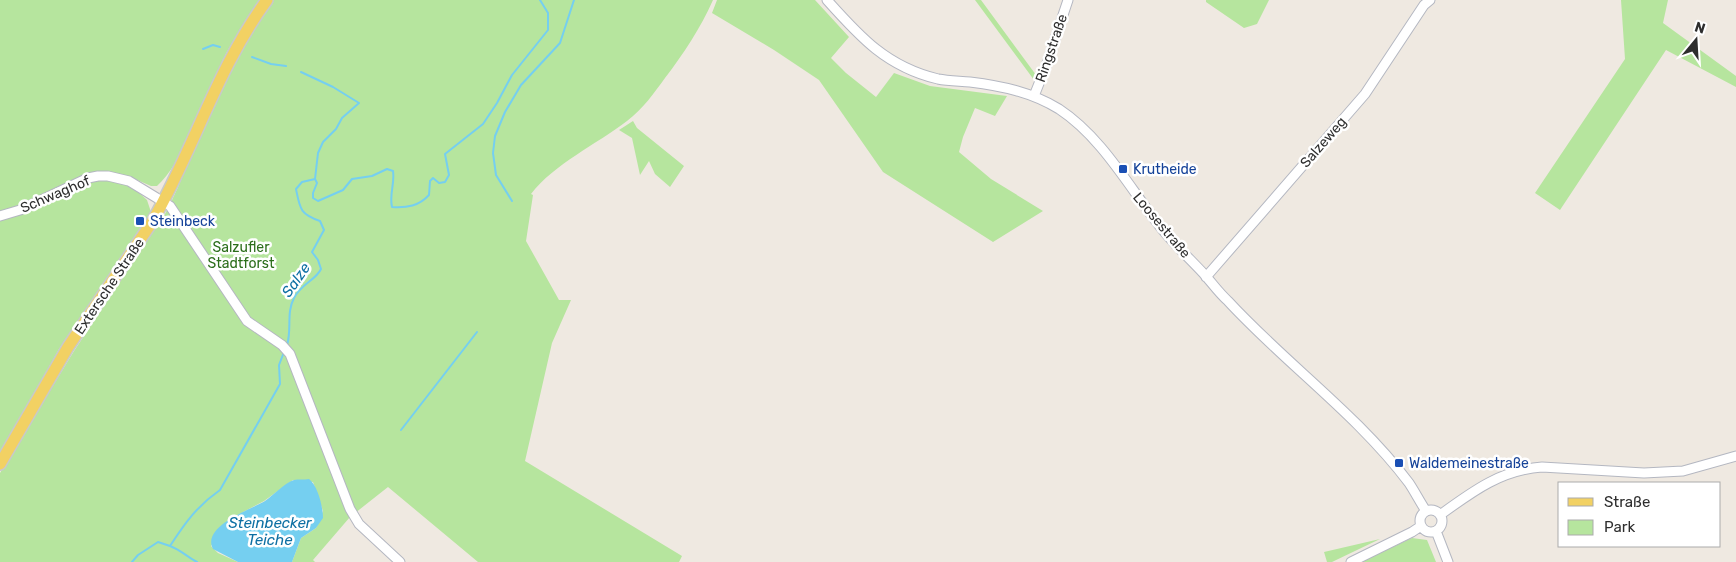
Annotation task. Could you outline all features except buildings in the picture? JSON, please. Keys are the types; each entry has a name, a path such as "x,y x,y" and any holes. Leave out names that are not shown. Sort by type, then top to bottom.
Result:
{"main road":[{"name":"Extersche Straße","path":"0,464 68,347 164,201 225,68 241,38 267,0"}],"street":[{"name":"Loosestraße","path":"827,0 860,36 879,53 896,63 938,79 1013,89 1034,96 1060,110 1101,148 1163,230 1228,302 1372,440 1409,484 1426,511"},
{"name":"Ringstraße","path":"1034,96 1068,0"},
{"name":"Salzeweg","path":"1206,277 1365,94 1424,6 1430,0"},
{"name":"Schwaghof","path":"0,216 20,210 79,182 98,176 118,177 129,181 164,201"},
{"path":"164,201 174,212 247,321 282,345 290,354 350,508 359,524 400,562"},
{"path":"1440,514 1495,478 1530,468 1542,467 1644,473 1683,471 1736,456"},
{"path":"1434,510 1440,514 1442,524 1436,531 1428,531 1421,526 1420,517 1426,511 1434,510"},
{"path":"1351,562 1421,526"},
{"path":"1436,531 1448,562"}],"green space":[{"path":"0,0 260,0 228,50 200,114 167,176 157,186 151,186 128,176 136,190 147,200 151,212 59,349 0,453"},
{"name":"Salzufler Stadtforst","path":"273,0 713,0 703,21 685,50 643,106 615,130 551,173 531,194 533,195 526,241 559,300 571,300 552,343 525,461 682,556 679,562 478,562 388,487 350,517 313,560 315,562 292,562 301,538 316,528 323,511 313,482 293,480 264,501 228,520 211,546 218,553 238,562 0,562 0,473 74,351 165,214 224,81 247,39"},
{"path":"717,0 815,0 849,37 831,58 846,73 876,97 894,73 930,86 1007,96 995,116 975,108 959,152 991,179 1043,211 993,242 883,172 819,80 774,50 712,13"},
{"path":"975,0 981,0 1039,79 1037,84"},
{"path":"1206,0 1269,0 1257,24 1244,28 1206,2"},
{"path":"1621,0 1668,0 1663,23 1736,76 1736,87 1666,50 1560,210 1535,193 1625,59"},
{"path":"633,121 637,128 684,166 670,187 655,174 649,161 640,175 632,138 619,130"},
{"path":"1412,538 1427,540 1436,562 1360,562"},
{"path":"1380,539 1332,562 1327,562 1324,552"}],"water":[{"name":"Steinbecker Teiche","path":"309,479 319,497 323,518 316,528 301,538 292,562 238,562 213,549 211,541 214,533 230,519 265,501 290,482"}],"waterway":[{"name":"Salze","path":"287,345 290,310 294,298 300,289 316,276 321,269 318,260 312,252 324,230 320,221 308,216 302,210 296,189 302,182 315,179 317,183 313,198 318,201 343,190 352,179 372,176 387,169 393,171 392,207 412,206 425,199 429,195 430,181 433,178 439,183 445,182 449,175 445,154 483,124 512,75 548,30 548,13 540,0"},
{"path":"512,201 496,175 493,153 495,136 505,112 521,85 560,43 574,0"},
{"path":"203,49 213,45 220,47"},
{"path":"252,57 271,64 286,66"},
{"path":"301,72 333,87 359,103 342,118 336,129 323,142 318,153 315,179"},
{"path":"401,430 477,332"},
{"name":"Salze","path":"132,562 138,555 158,542 170,546 192,515 220,490 280,384 279,365 284,352"},
{"path":"170,546 197,562"}],"place":[{"name":"Krutheide","path":"1123,169"},
{"name":"Steinbeck","path":"140,221"},
{"name":"Waldemeinestraße","path":"1399,463"}]}
